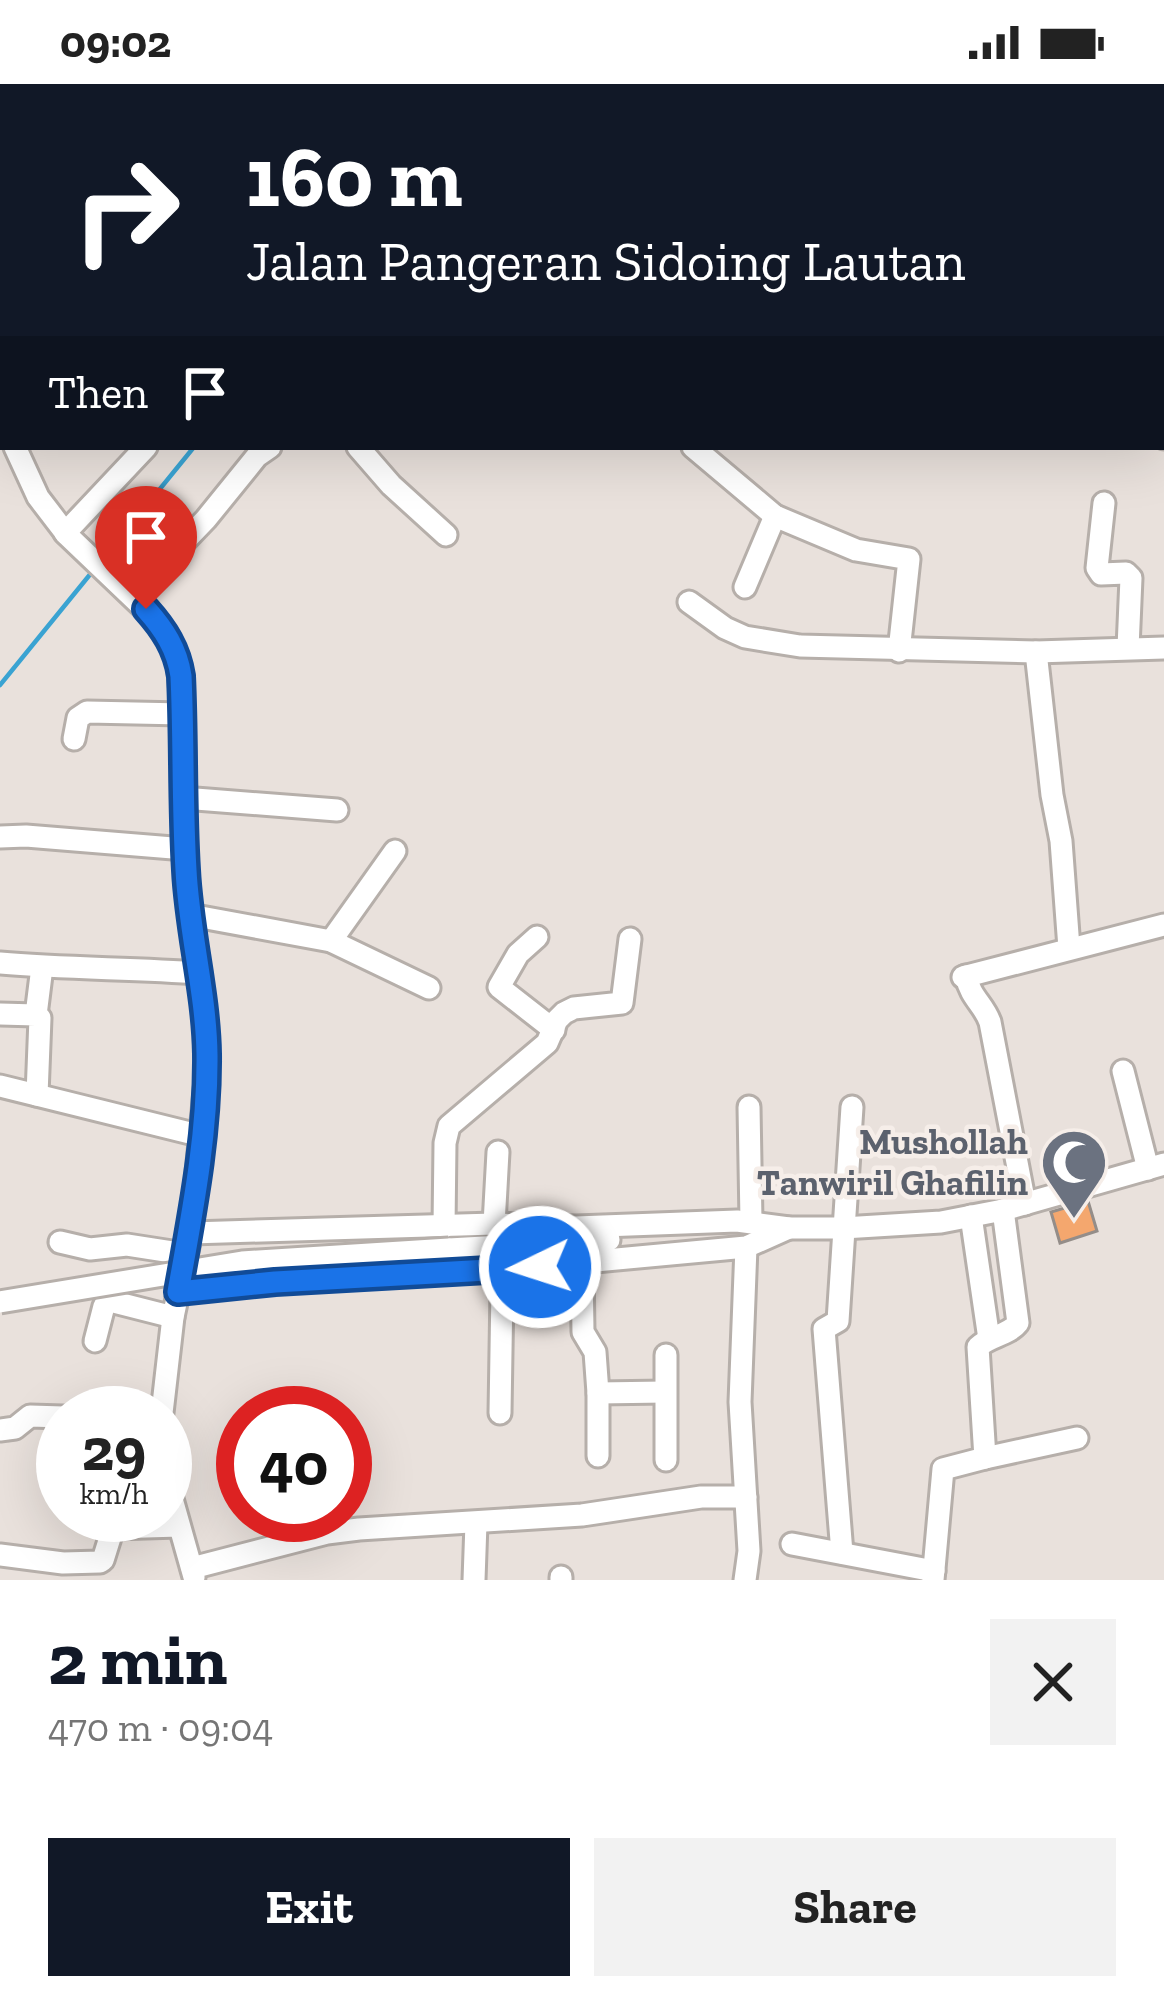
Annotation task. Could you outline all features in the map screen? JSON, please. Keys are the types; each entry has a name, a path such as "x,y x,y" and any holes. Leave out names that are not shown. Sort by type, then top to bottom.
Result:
{"street":[{"path":"16,450 38,497 66,534 162,628 175,650 181,676 184,849 207,1052 202,1136 165,1386"},
{"path":"66,534 143,450"},
{"path":"127,589 206,519 265,450"},
{"path":"361,450 446,535"},
{"path":"700,450 775,516 856,550 909,559 899,651"},
{"path":"1104,503 1096,568 1101,574 1131,578 1128,649"},
{"path":"745,587 775,516"},
{"path":"689,602 745,637 800,646 1036,652 1164,648"},
{"path":"1036,652 1070,948"},
{"path":"74,739 78,718 87,712 183,714"},
{"path":"183,798 337,810"},
{"path":"0,837 184,849"},
{"path":"331,941 395,851"},
{"path":"190,915 331,941 429,988"},
{"path":"985,1458 978,1350 1018,1323 1014,1207 990,1022 964,976 1164,926"},
{"path":"537,937 518,954 499,987 554,1030"},
{"path":"444,1226 447,1130 548,1043 560,1016 574,1008 622,1003 630,939"},
{"path":"0,963 200,973"},
{"path":"37,1095 41,967"},
{"path":"0,1014 36,1015"},
{"path":"0,1302 242,1262 941,1222 971,1216 1156,1167 1123,1071"},
{"path":"0,1086 202,1136"},
{"path":"749,1107 751,1221"},
{"path":"842,1553 824,1329 838,1321 852,1107"},
{"path":"494,1224 498,1152"},
{"path":"971,1216 989,1339"},
{"path":"60,1242 90,1249 494,1224 576,1227 751,1221 789,1228"},
{"path":"178,1292 746,1247 789,1228"},
{"path":"745,1580 748,1551 740,1402 746,1247"},
{"path":"582,1263 584,1332 595,1352 598,1456"},
{"path":"499,1270 500,1414"},
{"path":"95,1341 104,1306 110,1301 173,1317"},
{"path":"665,1354 665,1460"},
{"path":"598,1393 665,1393"},
{"path":"0,1430 36,1416"},
{"path":"792,1544 933,1575 943,1469 1077,1438"},
{"path":"184,1542 193,1574 327,1533 476,1523 583,1504 746,1497"},
{"path":"474,1580 476,1523"},
{"path":"0,1555 63,1564 101,1562 108,1542"}],"building":[{"name":"Mushollah Tanwiril Ghafilin","path":"1088,1201 1097,1231 1060,1243 1051,1212"}],"waterway":[{"path":"103,559 192,450"},
{"path":"0,685 92,572"}],"place":[{"name":"Mushollah Tanwiril Ghafilin","path":"1074,1221"}],"route":[{"path":"146,609 169,639 181,676 186,877 207,1052 202,1136 178,1292 540,1267"}]}
